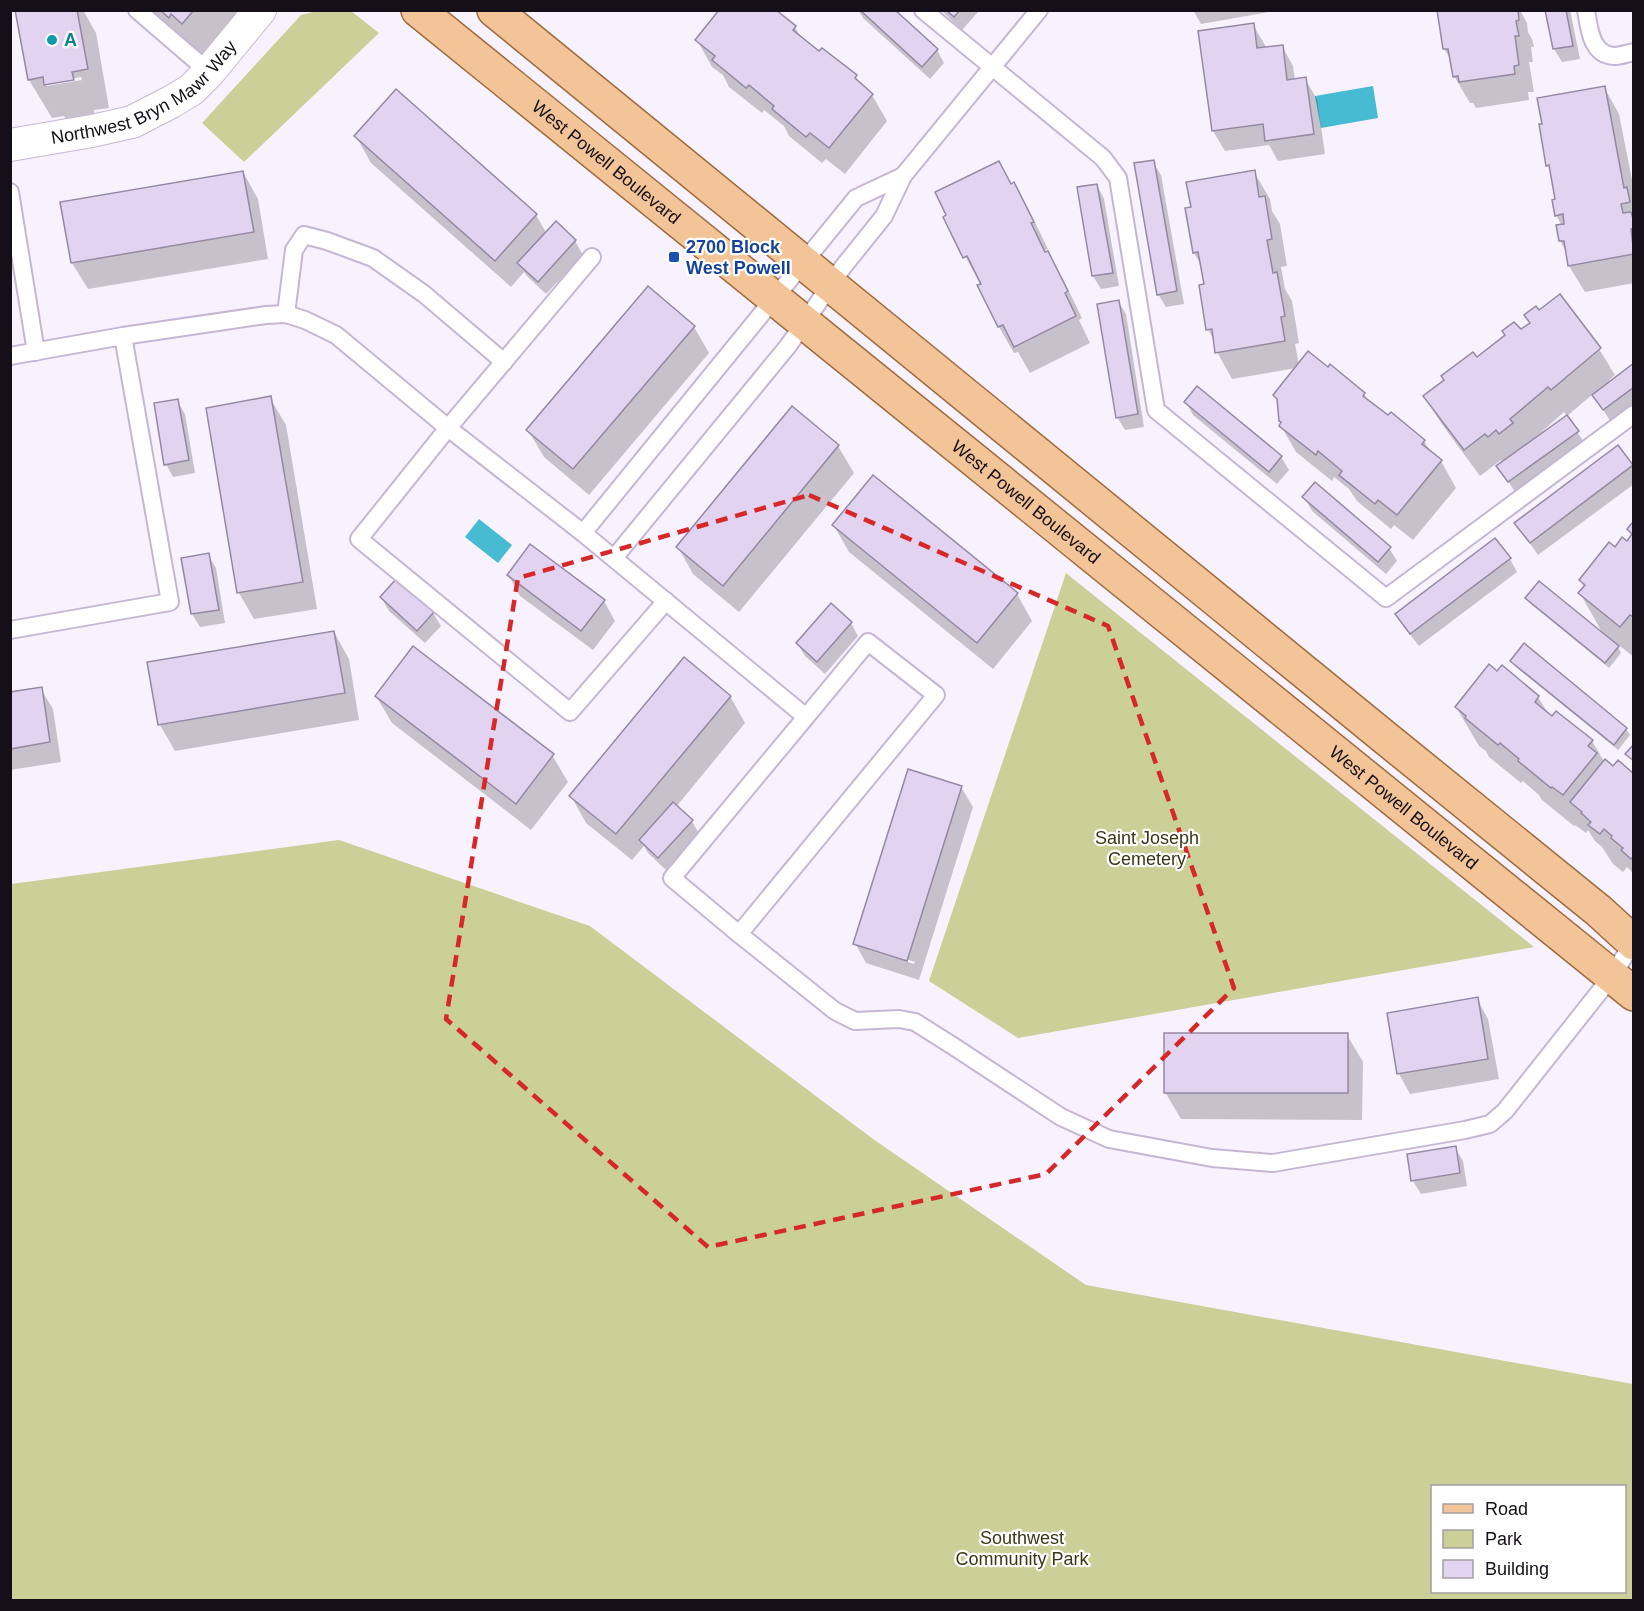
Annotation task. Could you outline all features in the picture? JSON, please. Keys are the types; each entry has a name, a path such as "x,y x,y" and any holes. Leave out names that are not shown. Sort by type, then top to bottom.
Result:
{"main road":[{"name":"West Powell Boulevard","path":"418,10 1623,985"},
{"path":"494,10 1599,910 1633,943"}],"street":[{"name":"Northwest Bryn Mawr Way","path":"10,145 132,122 171,102 190,90 209,72 260,10"}],"lane":[{"path":"137,10 209,72"},
{"path":"923,10 1103,158 1118,178 1156,410 1386,598 1634,414"},
{"path":"614,558 788,346 843,267 884,216 903,176 1039,10"},
{"path":"1586,10 1590,36 1601,51 1614,56 1634,52"},
{"path":"583,532 856,198 903,176"},
{"path":"10,192 36,352"},
{"path":"286,314 294,250 304,235 373,258 424,294 504,362"},
{"path":"592,257 448,428 359,539 570,712 666,601"},
{"path":"10,356 123,336 266,315 286,314 305,320 336,335 448,428 583,532 806,717"},
{"path":"10,630 170,602 123,336"},
{"path":"739,934 936,695 868,642 672,878 739,934 835,1011 855,1021 899,1018 915,1022 1061,1117 1109,1139 1212,1158 1273,1163 1490,1124 1505,1111 1623,985 1633,943"}],"highlighted area":[{"path":"809,495 1108,626 1234,988 1046,1174 708,1247 446,1019 518,578"}],"green space":[{"path":"321,10 351,11 379,33 244,162 202,123 301,15"},
{"name":"Saint Joseph Cemetery","path":"1066,573 1534,947 1018,1038 929,981"},
{"name":"Southwest Community Park","path":"339,840 590,926 873,1139 1086,1285 1633,1384 1633,1600 11,1600 11,884"}],"water":[{"path":"1373,86 1378,118 1321,128 1315,96"},
{"path":"479,519 512,545 498,563 465,537"}],"building":[{"name":"A","path":"15,10 77,10 88,69 72,72 74,80 44,85 43,77 28,80"},
{"path":"160,10 194,10 182,24 171,14 169,18"},
{"path":"719,10 776,10 796,26 793,30 819,51 822,48 857,75 855,78 873,94 829,148 810,133 806,137 772,109 774,106 749,85 746,88 712,60 715,56 695,40"},
{"path":"860,10 895,10 938,49 922,67"},
{"path":"946,10 960,10 954,17"},
{"path":"1437,10 1518,10 1519,20 1516,21 1519,36 1515,36 1519,65 1514,66 1515,74 1459,82 1458,76 1453,77 1448,49 1443,49"},
{"path":"1545,10 1566,10 1573,46 1553,49"},
{"path":"1254,23 1257,48 1283,45 1287,80 1306,77 1314,134 1265,141 1263,124 1212,131 1198,31"},
{"path":"1605,86 1624,188 1627,187 1630,202 1621,204 1623,213 1631,212 1634,222 1634,228 1631,229 1634,254 1568,266 1564,241 1559,241 1556,225 1564,224 1563,214 1555,216 1552,200 1555,199 1549,165 1546,166 1537,98"},
{"path":"396,89 537,214 495,261 354,136"},
{"path":"1154,160 1177,291 1157,295 1134,163"},
{"path":"999,161 1011,184 1014,182 1034,222 1031,223 1068,291 1065,293 1076,316 1014,347 1003,325 998,327 977,285 981,284 967,256 963,258 943,217 946,215 935,192"},
{"path":"1255,170 1259,197 1265,196 1272,239 1267,240 1273,273 1277,272 1285,316 1281,317 1285,341 1215,353 1212,329 1206,330 1199,285 1204,284 1198,252 1193,253 1185,208 1191,207 1186,182"},
{"path":"243,171 254,232 71,263 60,202"},
{"path":"1097,184 1113,273 1092,276 1077,187"},
{"path":"556,221 576,240 538,282 517,263"},
{"path":"648,286 695,326 573,469 526,430"},
{"path":"1560,294 1601,348 1551,390 1548,387 1510,419 1513,423 1499,434 1496,430 1488,437 1485,434 1464,450 1423,396 1444,380 1441,376 1473,352 1477,357 1505,335 1502,331 1514,322 1521,329 1530,323 1524,315 1536,306 1539,310"},
{"path":"1119,300 1138,414 1116,418 1097,304"},
{"path":"1308,351 1328,367 1330,364 1365,393 1363,396 1388,415 1391,412 1425,440 1422,444 1442,460 1397,515 1378,500 1375,504 1339,475 1342,471 1318,451 1316,455 1279,426 1281,422 1277,399 1273,395"},
{"path":"1634,363 1634,387 1603,410 1592,395"},
{"path":"1197,386 1282,456 1269,472 1184,402"},
{"path":"271,396 303,582 237,593 206,408"},
{"path":"178,399 189,460 164,465 154,403"},
{"path":"792,406 839,445 723,586 676,547"},
{"path":"1567,415 1579,431 1508,482 1496,466"},
{"path":"1618,445 1633,465 1530,543 1514,523"},
{"path":"873,475 1018,593 977,643 832,525"},
{"path":"1315,482 1391,547 1378,562 1302,497"},
{"path":"1634,521 1634,614 1630,615 1620,627 1578,593 1585,585 1579,580 1609,542 1615,547 1622,537 1627,541 1632,534 1627,529"},
{"path":"1495,538 1511,558 1410,634 1395,614"},
{"path":"530,544 605,600 581,631 507,575"},
{"path":"209,553 219,610 191,614 181,558"},
{"path":"397,578 434,612 417,631 380,597"},
{"path":"1539,581 1619,646 1605,663 1525,598"},
{"path":"831,603 852,622 817,662 796,643"},
{"path":"334,631 345,693 158,725 147,662"},
{"path":"1524,643 1627,728 1614,745 1510,661"},
{"path":"413,646 554,754 516,804 375,696"},
{"path":"684,657 731,696 616,834 569,796"},
{"path":"1489,664 1497,671 1502,665 1539,696 1535,702 1552,716 1556,711 1593,740 1588,746 1597,753 1563,795 1518,761 1519,759 1500,743 1498,745 1455,707"},
{"path":"42,687 50,742 10,749 10,692"},
{"path":"1634,744 1634,761 1625,754"},
{"path":"1605,759 1613,766 1618,760 1634,774 1634,856 1631,859 1604,829 1600,834 1588,825 1591,822 1570,802"},
{"path":"908,769 962,786 907,961 853,944"},
{"path":"673,802 693,820 658,858 639,840"},
{"path":"1478,997 1488,1059 1397,1074 1387,1013"},
{"path":"1164,1033 1348,1033 1348,1093 1164,1093"},
{"path":"1456,1146 1460,1173 1411,1181 1407,1154"}],"place":[{"name":"A","path":"52,40"},
{"name":"2700 Block West Powell","path":"674,257"}]}
